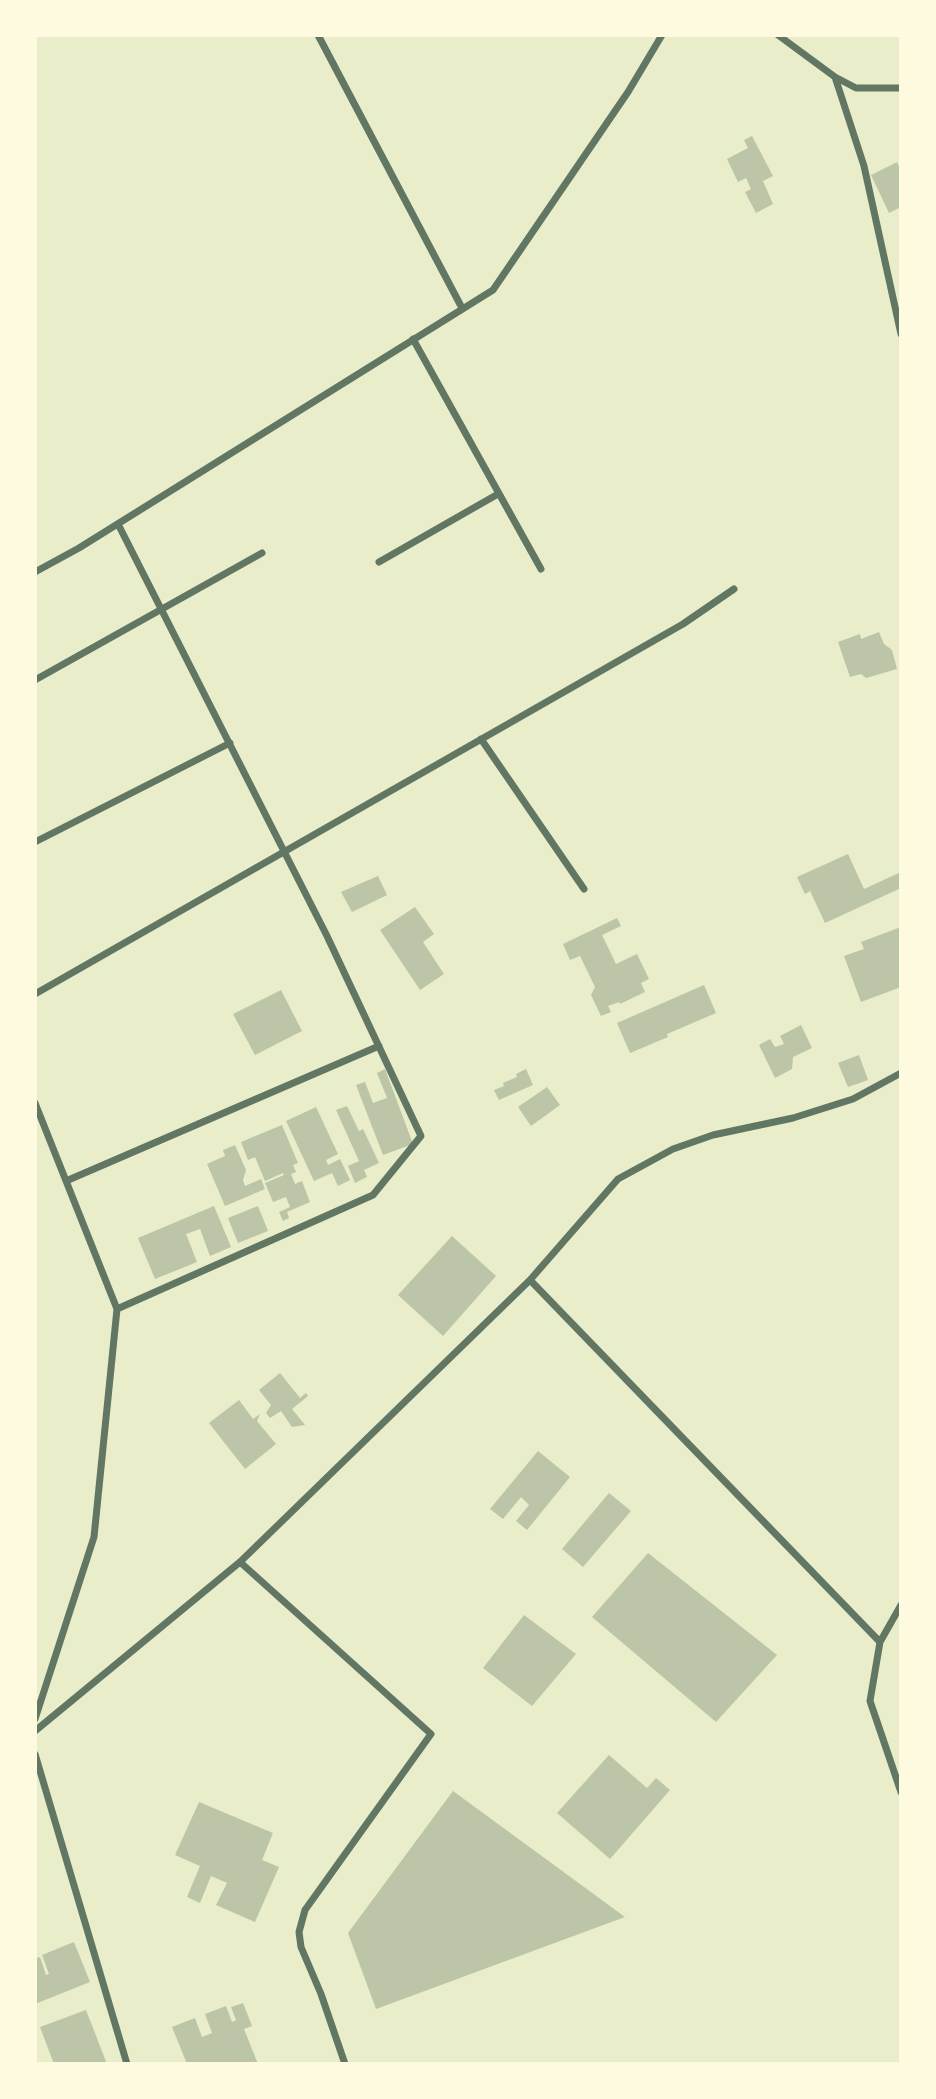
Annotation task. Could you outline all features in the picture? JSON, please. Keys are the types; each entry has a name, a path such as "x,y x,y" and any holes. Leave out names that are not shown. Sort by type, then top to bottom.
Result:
{"street":[{"path":"318,35 462,308"},
{"path":"35,572 118,524 493,290 628,92 662,35"},
{"path":"778,35 835,77 856,88 901,88"},
{"path":"835,77 864,166 901,334"},
{"path":"413,339 541,569"},
{"path":"379,562 498,494"},
{"path":"117,1310 373,1195 421,1136 327,936 118,524"},
{"path":"35,680 261,553"},
{"path":"35,994 683,624 734,589"},
{"path":"481,739 584,890"},
{"path":"35,842 230,743"},
{"path":"66,1181 379,1046"},
{"path":"35,1731 240,1562 530,1279 618,1179 673,1149 713,1135 793,1118 853,1099 901,1073"},
{"path":"35,1103 117,1310 94,1537 35,1719"},
{"path":"530,1279 880,1642"},
{"path":"240,1562 430,1734 305,1910 299,1932 301,1947 321,1994 345,2064"},
{"path":"901,1605 880,1642 870,1701 901,1792"},
{"path":"35,1754 127,2064"}],"building":[{"path":"752,136 773,176 763,181 773,204 756,213 745,192 751,189 746,178 738,182 727,159 748,148 744,140"},
{"path":"897,162 901,171 901,207 889,213 871,175"},
{"path":"879,632 884,644 892,650 897,669 866,678 861,674 850,677 838,642 860,634 861,639"},
{"path":"848,854 864,889 901,872 901,888 825,923 810,891 805,894 797,877"},
{"path":"378,876 387,895 352,912 341,892"},
{"path":"415,907 434,934 423,942 444,974 420,990 380,930"},
{"path":"617,918 621,926 602,935 616,964 637,954 649,979 641,983 645,992 620,1004 619,1002 608,1006 611,1012 601,1016 591,995 595,987 580,956 570,960 563,944"},
{"path":"901,927 901,987 861,1002 844,956 864,949 861,942"},
{"path":"704,985 716,1013 630,1053 617,1023"},
{"path":"281,990 302,1031 255,1055 233,1014"},
{"path":"801,1025 812,1048 793,1057 792,1069 775,1078 759,1045 770,1039 775,1047 784,1044 780,1036"},
{"path":"859,1055 868,1080 848,1087 838,1063"},
{"path":"385,1069 413,1144 383,1155 356,1085 365,1082 373,1103 387,1098 377,1073"},
{"path":"526,1069 533,1085 499,1100 494,1090 504,1086 503,1083 517,1077 516,1074"},
{"path":"547,1087 560,1105 531,1126 518,1107"},
{"path":"347,1106 359,1131 363,1129 379,1163 364,1170 367,1177 355,1183 348,1166 359,1161 336,1110"},
{"path":"316,1107 338,1154 326,1160 328,1165 340,1159 350,1180 338,1186 332,1173 314,1181 286,1121"},
{"path":"282,1125 298,1163 293,1165 296,1172 291,1174 295,1184 302,1181 310,1202 287,1212 289,1218 283,1221 279,1212 290,1207 286,1197 273,1202 265,1183 284,1175 283,1173 265,1181 255,1157 248,1160 241,1142"},
{"path":"235,1145 246,1170 243,1180 245,1186 261,1179 265,1189 225,1206 207,1164 225,1156 223,1150"},
{"path":"214,1206 231,1247 210,1256 200,1229 186,1234 197,1262 155,1279 138,1238"},
{"path":"258,1206 268,1231 238,1243 228,1218"},
{"path":"452,1236 496,1276 443,1336 398,1295"},
{"path":"280,1373 300,1398 306,1393 308,1396 292,1409 305,1425 292,1427 281,1411 270,1418 266,1413 271,1405 259,1390"},
{"path":"239,1400 253,1419 260,1414 257,1421 276,1444 245,1469 209,1423"},
{"path":"538,1451 570,1477 527,1530 516,1521 529,1505 521,1497 503,1519 490,1509"},
{"path":"609,1493 631,1511 583,1567 562,1549"},
{"path":"648,1553 777,1655 716,1722 592,1617"},
{"path":"524,1615 576,1654 532,1706 483,1668"},
{"path":"609,1755 647,1788 656,1778 670,1790 610,1859 557,1813"},
{"path":"453,1791 625,1917 376,2009 348,1933"},
{"path":"199,1802 273,1833 262,1860 279,1867 255,1922 216,1905 227,1883 211,1876 200,1903 187,1897 200,1866 175,1855"},
{"path":"74,1942 90,1982 35,2004 35,1959 40,1957 46,1975 49,1974 42,1955"},
{"path":"243,2003 252,2026 244,2029 258,2064 187,2064 172,2027 195,2018 202,2037 212,2033 205,2014 226,2006 232,2022 236,2020 231,2007"},
{"path":"86,2010 107,2064 54,2064 40,2027"}]}
